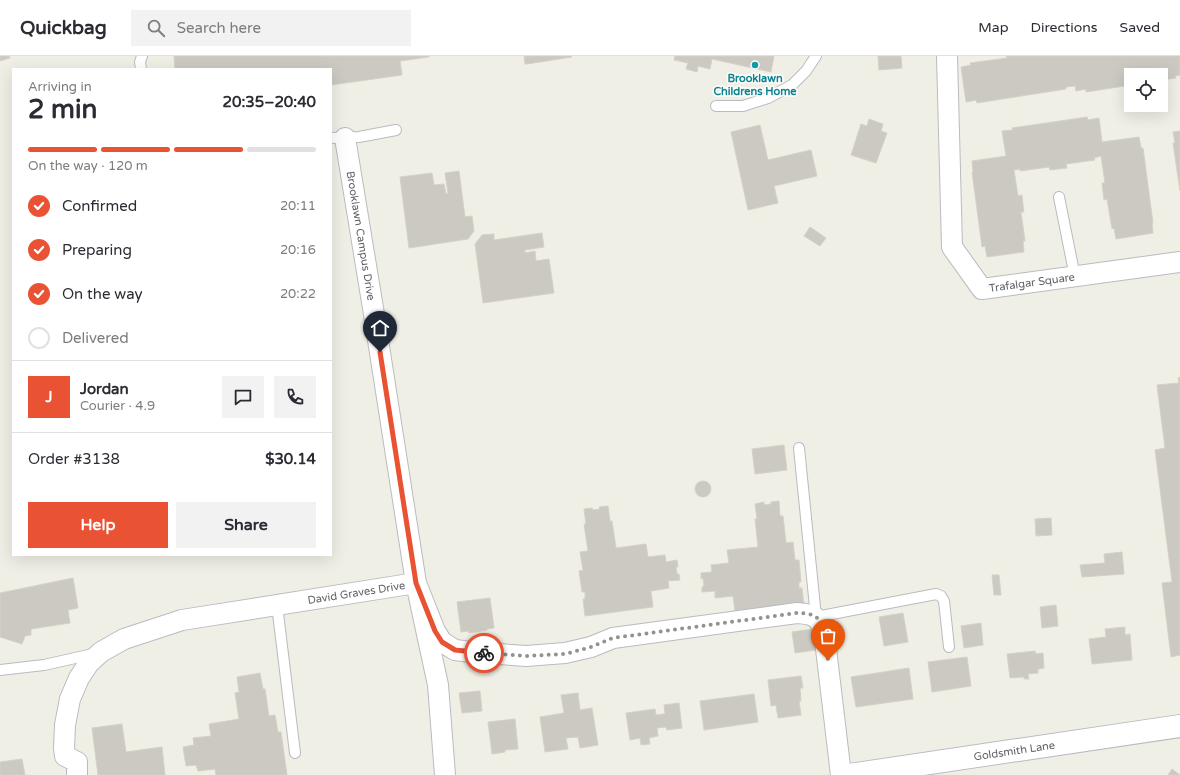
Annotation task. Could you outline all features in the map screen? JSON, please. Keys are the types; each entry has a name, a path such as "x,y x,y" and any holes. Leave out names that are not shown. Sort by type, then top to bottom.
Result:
{"street":[{"name":"Trafalgar Square","path":"947,56 952,247 982,289 1180,262"},
{"name":"Brooklawn Campus Drive","path":"338,138 373,308 416,583 438,685 445,775"},
{"name":"David Graves Drive","path":"77,775 77,762 65,756 65,725 70,699 89,663 101,652 124,639 182,620 416,583 435,631 442,642 455,650 526,656 565,654 591,647 613,638 797,613 816,617"},
{"path":"816,617 821,623 824,632 841,775"},
{"name":"Goldsmith Lane","path":"849,775 1180,726"}],"lane":[{"path":"141,68 140,62 142,56"},
{"path":"716,106 743,106 768,98 792,85 806,71 816,56"},
{"path":"338,138 359,137 396,130"},
{"path":"1059,196 1075,277"},
{"path":"799,448 816,617 936,594 941,596 944,601 949,647"},
{"path":"276,605 295,753"},
{"path":"0,670 44,665 101,652"}],"building":[{"path":"0,56 9,56 10,58 0,61"},
{"path":"174,56 429,56 400,61 402,75 332,85 332,68 175,68"},
{"path":"524,56 571,56 572,57 525,64"},
{"name":"Brooklawn Childrens Home","path":"675,56 774,56 771,72 712,59 710,69 698,66 697,72 686,69 688,63 674,60"},
{"path":"878,56 901,56 902,68 879,70"},
{"path":"1006,56 1180,56 1180,75 1175,76 1176,78 1168,79 1168,68 1124,68 1124,86 1086,92 1086,89 1076,91 1075,86 1066,87 1066,89 977,103 976,100 966,102 961,67 971,65 970,63 1007,58"},
{"path":"1087,117 1088,120 1099,118 1102,142 1139,137 1141,148 1143,148 1153,233 1116,239 1114,228 1112,229 1107,199 1104,200 1102,183 1105,183 1101,156 1094,158 1095,160 1066,164 1067,168 1050,170 1049,167 1020,171 1020,169 1014,170 1018,196 1022,195 1024,212 1021,212 1025,241 1023,241 1024,252 987,257 985,246 982,247 972,172 972,161 1006,156 1002,131 1013,130 1012,128"},
{"path":"869,119 883,124 881,131 887,133 876,163 851,155 861,124 867,126"},
{"path":"760,125 768,160 811,150 817,176 774,186 778,203 748,210 731,132"},
{"path":"1180,131 1180,191 1173,143 1175,143 1173,132"},
{"path":"459,171 465,217 472,216 474,231 468,239 409,248 400,177 432,173 434,185 444,184 446,194 448,193 445,173"},
{"path":"810,227 826,238 820,246 804,236"},
{"path":"542,233 544,247 525,250 525,253 535,251 536,261 549,259 554,293 483,303 475,244 482,235 494,234 494,240"},
{"path":"1180,377 1180,655 1171,657 1162,583 1172,582 1155,450 1165,448 1157,385 1179,383 1178,378"},
{"path":"784,445 787,470 755,474 752,449"},
{"path":"700,481 706,481 711,486 709,495 706,497 700,497 695,492 695,486"},
{"path":"779,501 780,516 783,516 786,543 793,542 795,560 799,560 801,582 799,582 799,588 802,588 804,607 764,608 735,611 733,596 715,598 715,591 702,592 702,587 704,586 703,578 701,579 701,573 712,572 711,565 729,563 727,550 758,547 755,504 764,502 764,505"},
{"path":"608,506 616,548 646,544 648,557 665,555 666,562 677,560 677,574 679,574 680,580 668,581 669,588 651,591 653,607 585,616 583,599 585,599 585,592 582,592 579,571 583,570 580,552 588,551 584,524 586,524 584,509 592,508 593,510 600,509 599,507"},
{"path":"1051,518 1052,535 1036,536 1035,519"},
{"path":"1122,552 1124,574 1082,577 1080,565 1105,563 1104,554"},
{"path":"992,575 999,575 1001,595 994,595"},
{"path":"73,578 78,608 68,610 70,623 31,629 31,635 25,636 22,644 0,637 0,593"},
{"path":"490,598 494,628 469,633 468,631 461,632 457,602"},
{"path":"1056,605 1058,626 1042,628 1040,607"},
{"path":"903,613 908,642 884,646 879,617"},
{"path":"981,623 983,645 964,648 961,626"},
{"path":"1125,627 1125,635 1130,634 1132,660 1092,664 1089,639 1106,637 1105,629"},
{"path":"813,629 816,650 795,653 792,632"},
{"path":"1035,651 1036,654 1043,653 1044,668 1038,669 1038,673 1028,674 1029,679 1024,679 1024,677 1010,678 1007,654"},
{"path":"967,657 971,686 932,692 928,662"},
{"path":"909,668 913,699 856,707 851,677"},
{"path":"260,673 263,689 265,689 269,716 275,715 278,732 281,732 287,775 216,775 215,769 198,771 196,765 186,766 183,747 194,745 193,738 211,736 209,724 239,719 235,693 239,692 237,677"},
{"path":"801,676 803,688 800,688 801,701 799,701 801,715 778,718 776,705 771,706 768,680"},
{"path":"480,691 482,711 462,713 459,693"},
{"path":"578,693 580,710 592,708 598,745 580,748 578,737 566,738 568,749 545,752 540,717 564,713 561,695"},
{"path":"754,694 758,722 704,730 700,701"},
{"path":"679,703 682,728 667,730 666,727 657,728 658,736 649,738 650,744 641,745 640,738 630,740 626,713 655,709 656,715 665,714 664,705"},
{"path":"515,719 518,749 505,750 505,752 492,754 488,722"},
{"path":"122,724 126,752 162,747 165,775 98,775 92,728"},
{"path":"22,759 25,775 0,775 0,762"},
{"path":"1172,769 1180,775 1168,775"}],"way so far":[{"path":"484,653 526,656 565,654 591,647 613,638 797,613 816,617 821,623 824,632 828,660"}],"place":[{"name":"Brooklawn Childrens Home","path":"755,65"}],"route":[{"path":"380,352 416,583 435,631 442,642 455,650 484,653"}]}
